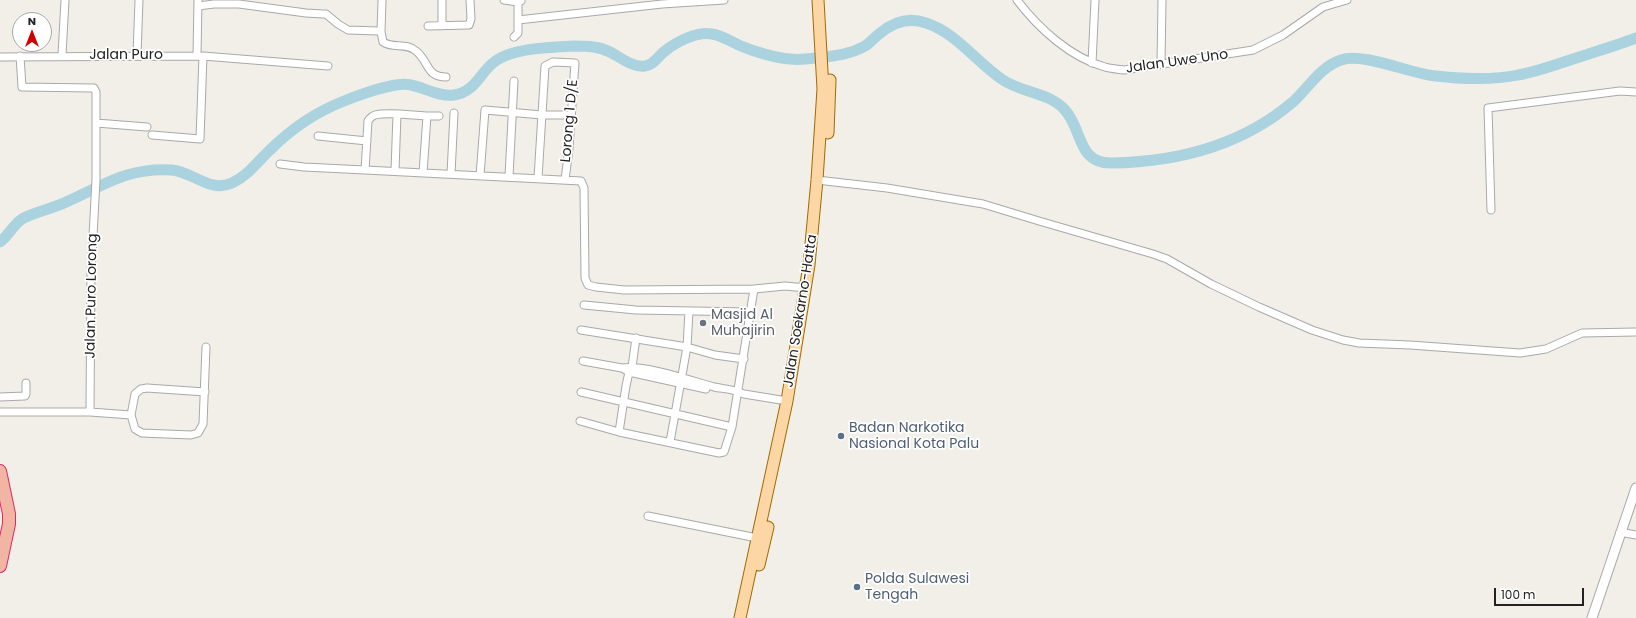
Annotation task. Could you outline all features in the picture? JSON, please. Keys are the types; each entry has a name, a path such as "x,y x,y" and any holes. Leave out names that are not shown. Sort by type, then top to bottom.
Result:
{"highway":[{"path":"0,471 9,514 8,533 0,566"}],"main road":[{"name":"Jalan Soekarno-Hatta","path":"818,0 825,44"},
{"name":"Jalan Soekarno-Hatta","path":"748,618 787,401 796,366 820,181 830,118 826,69 824,0"},
{"name":"Jalan Soekarno-Hatta","path":"740,618 757,538 766,517 814,279 820,181"}],"street":[{"path":"62,55 65,0"},
{"path":"137,55 139,0"},
{"path":"382,0 381,32 383,42 386,44 407,45 412,47 418,52 430,72 440,77 446,77"},
{"path":"442,0 442,26"},
{"path":"428,26 469,25 471,19 470,0"},
{"path":"504,0 520,1 518,33 514,37"},
{"path":"518,20 662,2 724,0"},
{"name":"Jalan Uwe Uno","path":"1017,0 1036,23 1078,56 1106,68 1124,70 1253,50 1279,38 1323,7 1347,0"},
{"path":"1092,63 1095,0"},
{"path":"1161,64 1162,0"},
{"path":"152,136 200,139 200,56 198,3 239,4 306,13 326,14 342,28 348,30 370,30 381,32"},
{"name":"Jalan Puro","path":"0,57 62,55 200,56 328,66"},
{"name":"Jalan Puro Lorong","path":"20,56 22,88 94,88 96,97 96,199 92,273 90,412"},
{"name":"Lorong 1 D/E","path":"542,115 545,66 553,62 575,63 572,115 565,180"},
{"path":"509,176 514,81"},
{"path":"1491,210 1488,108 1620,91 1636,92"},
{"path":"480,176 485,110 512,114 572,115"},
{"path":"451,174 454,113"},
{"path":"395,171 397,114"},
{"path":"365,170 368,121 370,118 376,115 397,114 439,116"},
{"path":"538,178 542,115"},
{"path":"423,173 427,116"},
{"path":"96,123 147,127"},
{"path":"318,136 367,141"},
{"path":"280,164 304,167 580,180 583,183 585,278 588,285 624,290 754,289 786,286 806,288"},
{"path":"820,181 887,188 984,204 1153,254 1167,259 1211,284 1259,307 1312,330 1359,344 1410,345 1520,353 1546,349 1582,333 1636,332"},
{"path":"580,421 619,432 723,453 732,427 739,393 754,289"},
{"path":"584,305 636,310 751,312"},
{"path":"670,442 687,347 689,311"},
{"path":"581,330 687,347 715,355 744,359"},
{"path":"619,432 628,369 636,338"},
{"path":"205,392 144,388 135,394 131,415 134,429 142,433 195,434 202,430 205,392 206,347"},
{"path":"583,361 628,369 739,393 787,401"},
{"path":"0,397 24,396 26,394 26,383"},
{"path":"581,392 732,427"},
{"path":"0,412 90,412 131,415"},
{"path":"1592,618 1636,488"},
{"path":"648,516 757,538"},
{"path":"1620,532 1636,534"}],"waterway":[{"path":"0,242 22,219 78,197 103,184 128,175 156,170 172,170 187,174 209,184 224,185 232,183 248,172 278,142 295,128 334,105 368,92 405,84 438,94 454,95 461,93 472,86 488,67 500,58 531,49 573,46 592,47 610,52 631,64 645,66 651,64 665,51 681,41 700,34 712,34 766,54 784,58 806,59 835,56 847,53 865,46 890,26 901,22 913,20 920,21 937,28 957,41 1003,80 1018,88 1043,96 1059,104 1071,118 1086,152 1092,158 1100,162 1111,163 1136,162 1184,155 1231,140 1274,116 1294,101 1321,72 1327,67 1341,60 1350,58 1374,61 1436,76 1455,78 1499,78 1539,70 1636,38"}],"place":[{"name":"Masjid Al Muhajirin","path":"703,323"},
{"name":"Badan Narkotika Nasional Kota Palu","path":"841,436"},
{"name":"Polda Sulawesi Tengah","path":"857,587"}]}
